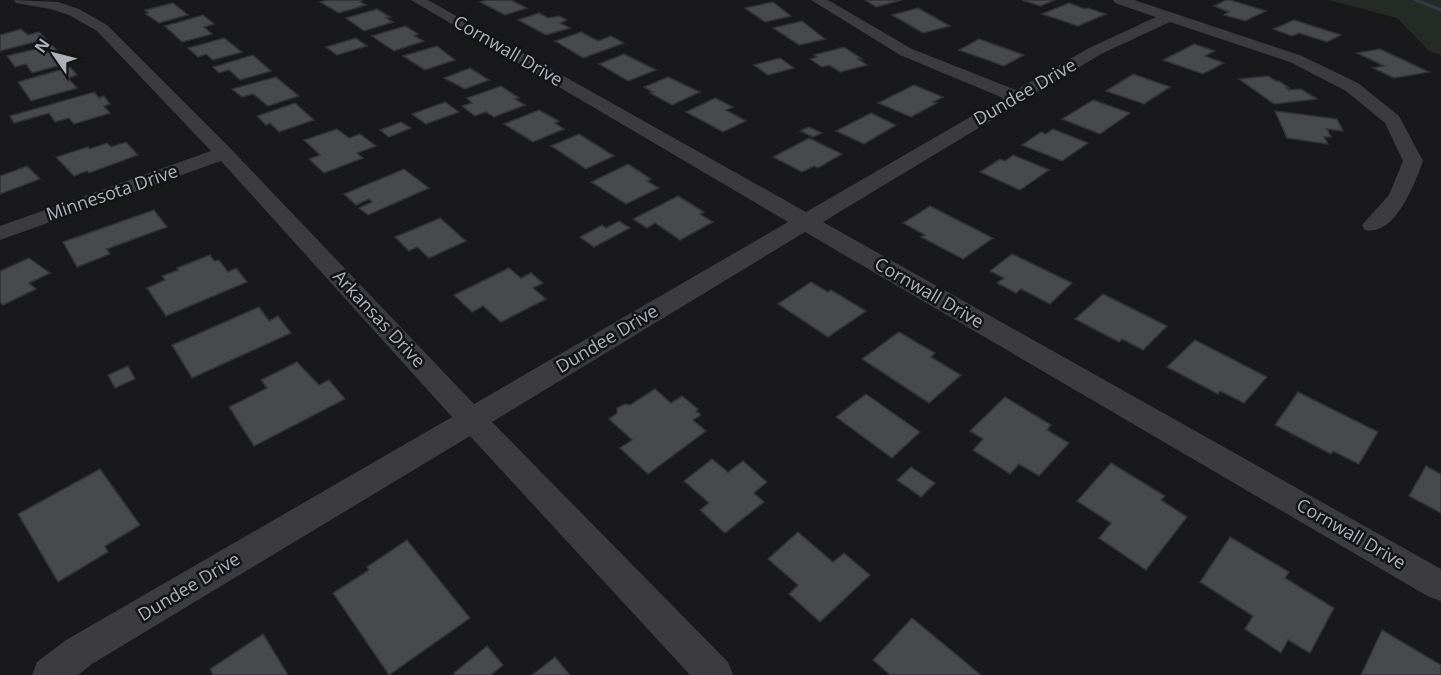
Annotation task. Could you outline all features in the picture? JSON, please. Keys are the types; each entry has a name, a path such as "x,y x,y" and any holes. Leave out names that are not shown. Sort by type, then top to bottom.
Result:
{"street":[{"name":"Arkansas Drive","path":"21,0 53,5 74,12 102,28 224,153 472,420 715,675"},
{"name":"Cornwall Drive","path":"418,0 1441,586"},
{"path":"818,0 906,52 1017,97"},
{"path":"1120,0 1296,59 1352,87 1393,120 1413,161 1399,197 1373,225"},
{"name":"Dundee Drive","path":"51,675 79,652 804,221 1095,51 1170,16"},
{"name":"Minnesota Drive","path":"0,233 224,153"}],"shaded area":[{"path":"1328,0 1441,0 1441,55 1429,51 1397,18"}],"building":[{"path":"362,0 360,2 366,5 339,13 320,2"},
{"path":"511,0 527,8 505,15 480,2"},
{"path":"865,0 902,0 876,7"},
{"path":"1022,0 1055,0 1040,6"},
{"path":"1226,0 1266,11 1245,21 1224,15 1229,12 1214,6"},
{"path":"773,2 791,16 765,22 745,8"},
{"path":"173,3 188,15 159,23 146,14 148,13 145,10"},
{"path":"1069,3 1106,14 1078,26 1042,14"},
{"path":"918,8 950,26 923,33 892,15"},
{"path":"377,9 390,17 386,18 393,22 364,31 346,18"},
{"path":"539,13 548,18 559,16 567,20 560,23 570,28 546,35 518,20"},
{"path":"203,15 214,24 204,27 212,34 182,42 165,26"},
{"path":"1294,20 1341,35 1327,42 1299,33 1292,36 1273,29"},
{"path":"802,21 825,39 799,45 773,28"},
{"path":"405,26 418,34 414,36 424,41 394,51 372,36"},
{"path":"21,29 28,35 39,32 46,39 0,51 0,35"},
{"path":"581,32 598,41 611,36 624,43 583,58 555,41"},
{"path":"224,38 242,52 213,60 206,54 198,57 188,48"},
{"path":"356,38 367,46 337,55 326,47"},
{"path":"979,39 1024,55 1004,66 959,50"},
{"path":"1194,44 1215,51 1205,56 1224,63 1203,74 1163,60"},
{"path":"52,45 68,63 32,73 26,64 15,67 7,56"},
{"path":"437,46 455,60 425,70 403,56"},
{"path":"844,47 867,65 840,72 829,65 822,67 810,59 817,57 814,55"},
{"path":"1380,49 1429,72 1394,78 1373,68 1384,66 1357,53"},
{"path":"624,54 656,70 628,81 599,64"},
{"path":"253,55 271,71 240,80 229,70 219,73 213,67"},
{"path":"780,58 794,68 768,75 754,65"},
{"path":"70,67 77,75 68,78 77,88 31,101 18,82"},
{"path":"470,68 489,80 465,89 444,78"},
{"path":"1133,74 1170,87 1144,104 1106,91"},
{"path":"1268,76 1279,81 1289,90 1301,89 1317,99 1274,104 1239,79"},
{"path":"276,77 299,96 268,106 253,94 242,97 232,89"},
{"path":"668,77 700,92 672,105 650,93 653,92 644,87"},
{"path":"914,85 943,97 933,102 937,103 911,117 878,103"},
{"path":"501,86 525,105 494,117 486,112 475,116 462,106 472,103 467,98"},
{"path":"94,92 99,98 104,96 110,104 104,106 110,113 74,124 69,118 55,122 49,113 14,123 10,116"},
{"path":"715,98 733,107 726,110 746,121 723,132 686,112"},
{"path":"1093,100 1130,113 1100,134 1062,119"},
{"path":"445,102 459,112 426,124 412,114"},
{"path":"295,103 314,120 279,132 270,123 266,125 257,116"},
{"path":"539,110 559,121 555,123 564,129 533,142 504,124"},
{"path":"1275,111 1337,119 1343,131 1327,129 1331,137 1324,137 1328,144 1287,138"},
{"path":"871,113 896,125 864,144 836,131"},
{"path":"401,122 411,128 389,137 380,130"},
{"path":"809,127 822,133 813,137 800,131"},
{"path":"337,129 349,138 360,134 376,146 357,153 363,158 324,173 309,159 320,155 304,140"},
{"path":"1053,129 1088,143 1062,161 1022,145 1041,132 1046,134"},
{"path":"579,134 614,156 586,169 551,146"},
{"path":"809,138 842,154 818,168 814,166 802,172 773,157"},
{"path":"126,142 138,155 89,173 87,171 74,176 56,157 88,147 90,149 107,143 111,147"},
{"path":"1013,155 1049,170 1020,190 980,172 1000,159 1005,161"},
{"path":"628,164 651,179 647,181 659,188 626,204 591,182"},
{"path":"27,166 40,179 0,194 0,176"},
{"path":"404,169 429,188 368,215 359,208 372,202 369,199 356,205 344,194"},
{"path":"678,196 704,212 700,214 713,222 680,240 655,223 647,228 633,219"},
{"path":"930,206 993,238 963,259 921,237 925,235 903,223"},
{"path":"154,210 167,227 107,249 110,254 77,267 63,242"},
{"path":"440,218 466,241 429,258 417,247 409,251 395,237"},
{"path":"619,221 630,228 594,247 580,237 602,225 606,228"},
{"path":"1012,254 1072,283 1050,304 1021,289 1016,293 997,283 1004,278 990,271"},
{"path":"210,255 214,261 219,260 228,272 236,268 247,282 166,316 147,288 165,280 162,276 178,270 177,268"},
{"path":"29,258 50,273 29,283 36,289 3,305 0,302 0,271"},
{"path":"509,268 521,278 531,273 543,283 533,288 546,299 501,322 483,306 472,312 454,295"},
{"path":"811,282 828,292 831,290 866,311 828,337 778,304"},
{"path":"1103,294 1167,326 1143,350 1122,339 1119,342 1075,319"},
{"path":"259,307 269,321 278,316 291,333 192,378 172,345"},
{"path":"899,332 935,353 931,357 961,375 929,403 862,359"},
{"path":"1195,340 1267,377 1244,403 1220,391 1218,394 1167,367"},
{"path":"297,362 319,385 329,380 345,399 254,446 229,407 267,388 261,380"},
{"path":"128,366 135,379 115,388 108,375"},
{"path":"655,389 671,403 682,396 698,409 696,411 701,415 693,420 706,431 648,474 620,448 632,440 609,419 617,413 617,408 625,404 630,405"},
{"path":"1298,392 1378,432 1359,464 1333,451 1331,454 1275,425"},
{"path":"866,394 920,432 892,458 836,417"},
{"path":"1005,397 1051,425 1047,430 1069,443 1039,476 1019,464 1010,474 973,450 983,439 970,431"},
{"path":"712,459 728,472 743,461 767,482 754,493 764,502 725,533 700,510 709,503 684,481"},
{"path":"1111,463 1165,496 1161,500 1187,517 1146,570 1099,538 1111,523 1077,501"},
{"path":"1426,466 1441,474 1441,513 1409,496"},
{"path":"911,467 935,483 921,497 897,480"},
{"path":"100,469 140,525 105,546 108,552 58,582 18,514"},
{"path":"798,532 833,562 844,553 870,575 820,622 789,594 798,585 768,559"},
{"path":"1230,537 1289,572 1285,578 1334,608 1310,653 1288,640 1281,653 1245,629 1253,616 1200,582"},
{"path":"407,540 470,618 389,675 333,593 369,570 367,567"},
{"path":"912,618 981,675 890,675 873,660"},
{"path":"1382,630 1441,665 1441,675 1361,675"},
{"path":"263,634 288,675 213,675 210,669"},
{"path":"487,646 503,665 491,675 455,675 454,673"},
{"path":"555,657 570,675 532,675"}],"waterway":[{"path":"1415,0 1441,10"}]}
